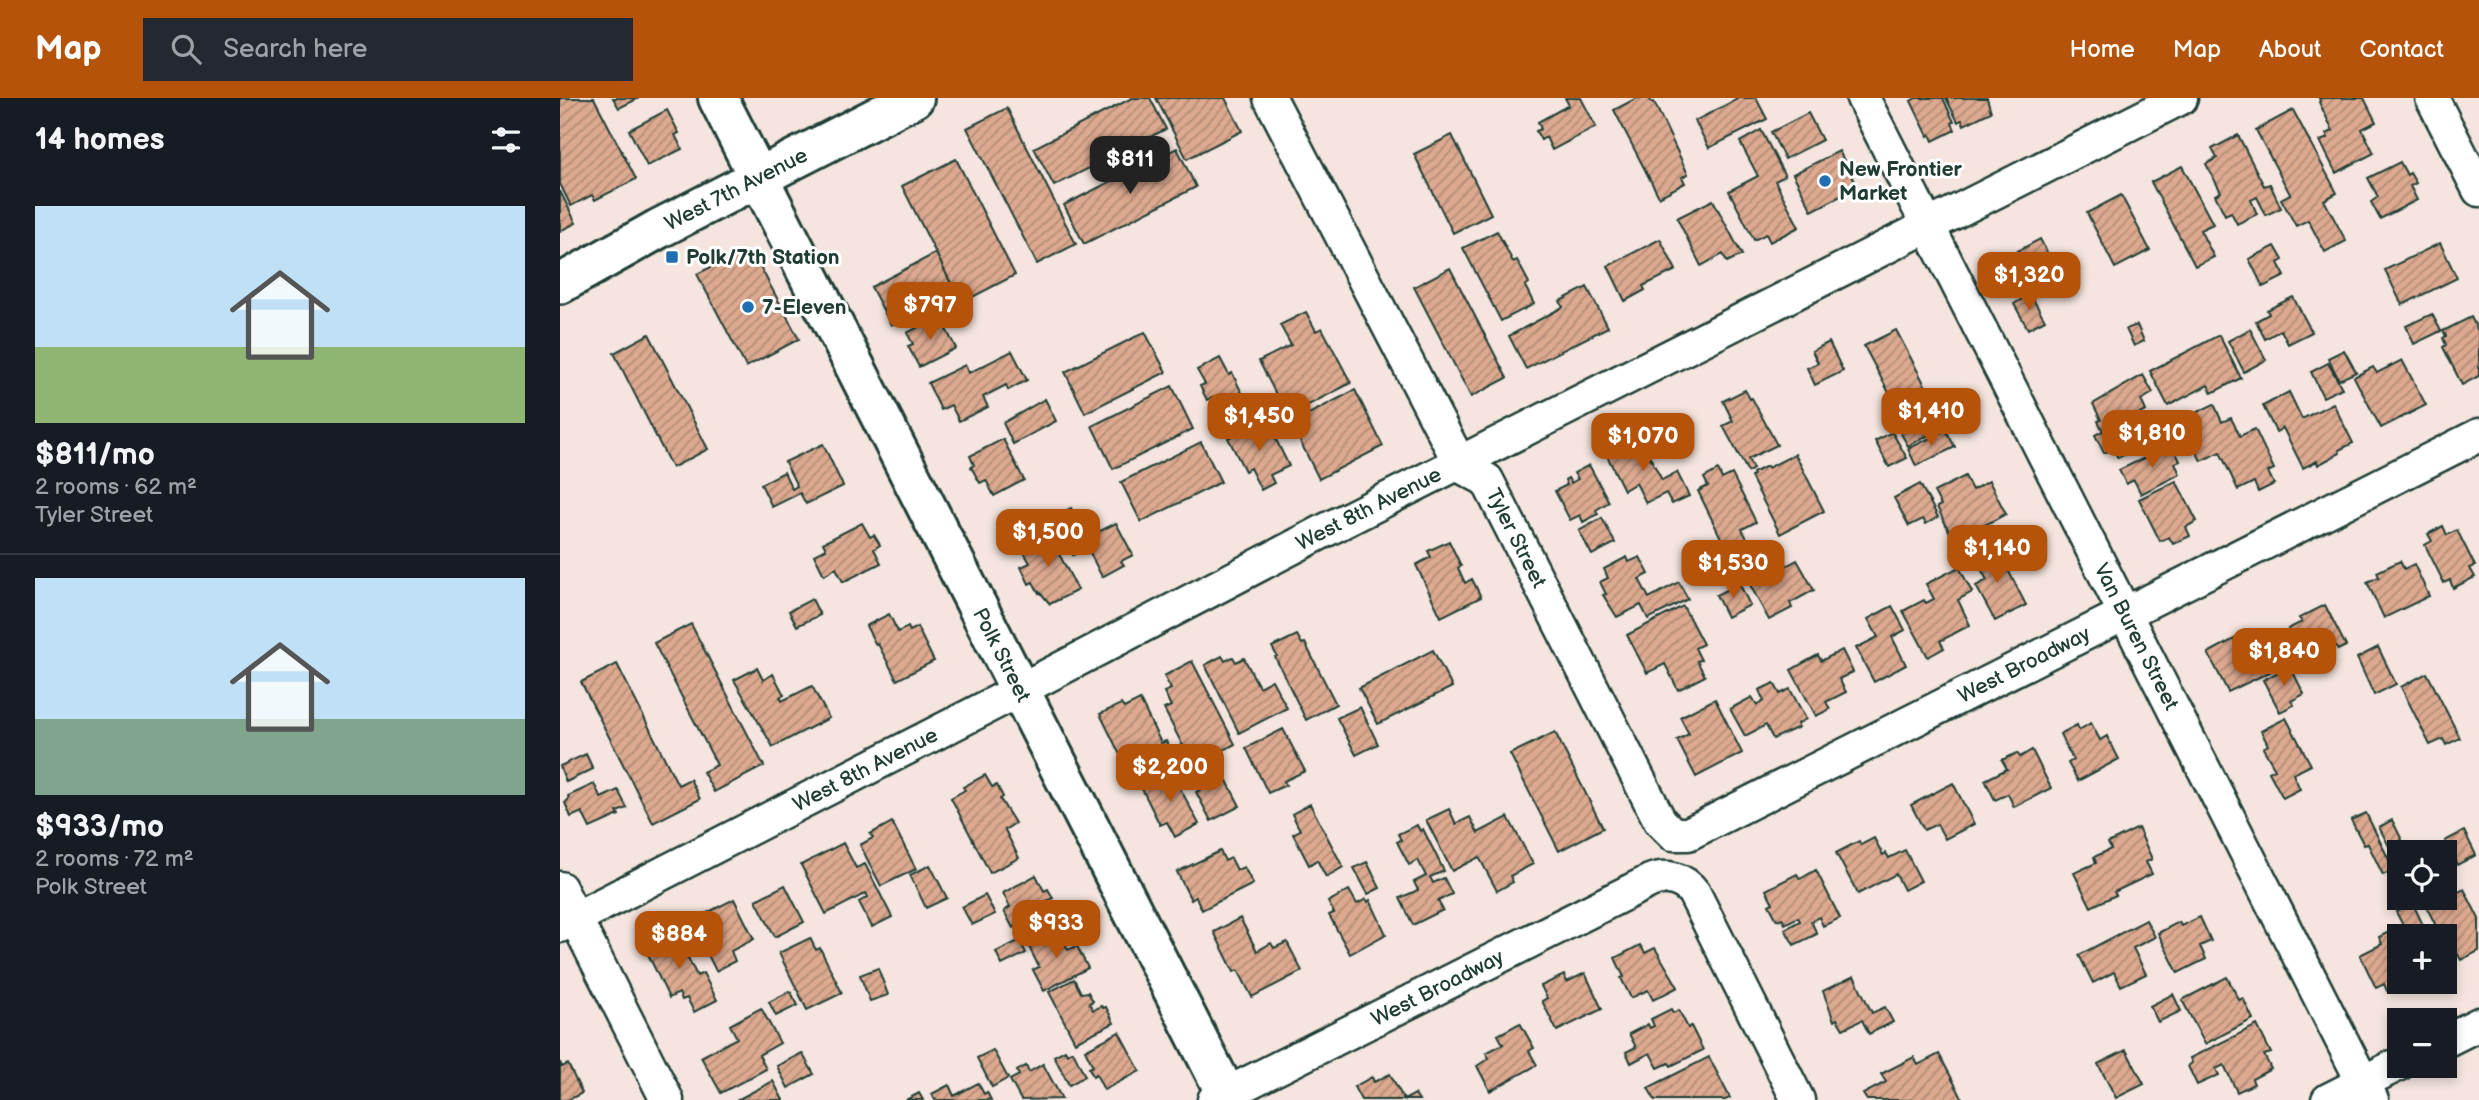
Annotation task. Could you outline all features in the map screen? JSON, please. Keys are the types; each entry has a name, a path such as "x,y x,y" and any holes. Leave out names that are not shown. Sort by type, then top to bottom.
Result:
{"street":[{"name":"Polk Street","path":"718,98 1020,690 1223,1098"},
{"name":"West 7th Avenue","path":"560,284 658,229 914,98"},
{"name":"Tyler Street","path":"1270,98 1459,462 1464,468 1487,480 1660,821 1673,834 1680,835"},
{"name":"Van Buren Street","path":"1863,98 2368,1091"},
{"name":"West 8th Avenue","path":"567,922 1459,462 2181,98"},
{"path":"2432,98 2479,190"},
{"name":"West Broadway","path":"1680,835 1688,834 2479,435"},
{"name":"West Broadway","path":"1223,1098 1650,881 1663,877 1685,884 1694,893 1798,1100"},
{"path":"560,888 567,922 667,1100"},
{"path":"2457,1035 2479,1024"},
{"path":"2328,1100 2368,1091 2387,1074"}],"building":[{"path":"560,98 594,98 636,179 595,200 592,195 571,206 560,184"},
{"path":"613,98 639,98 619,108"},
{"path":"1132,98 1150,98 1166,129 1054,186 1034,148"},
{"path":"1156,98 1225,98 1242,131 1187,159"},
{"path":"1565,98 1581,98 1596,127 1552,150 1546,137 1541,140 1536,131 1541,129 1538,122 1569,105"},
{"path":"1637,98 1649,98 1654,102 1688,174 1682,177 1685,183 1659,197 1614,110"},
{"path":"1739,98 1756,98 1767,119 1709,148 1695,121"},
{"path":"1916,98 1943,98 1955,130 1933,141 1911,101"},
{"path":"1946,98 1987,98 1991,112 1964,125 1962,120 1958,122"},
{"path":"2319,98 2364,98 2376,122 2362,129 2374,153 2336,173 2320,141 2328,138 2326,134 2333,131"},
{"path":"1007,108 1076,244 1037,264 967,128"},
{"path":"667,110 679,133 675,135 682,149 647,166 629,130"},
{"path":"2293,110 2337,193 2324,200 2346,241 2325,252 2308,220 2296,226 2281,199 2290,194 2256,130"},
{"path":"1808,113 1822,140 1785,159 1771,132"},
{"path":"1761,130 1785,176 1775,181 1799,227 1770,242 1766,234 1754,240 1729,191 1758,176 1740,142"},
{"path":"1452,135 1491,214 1453,233 1414,154"},
{"path":"2238,135 2264,186 2270,184 2281,208 2266,215 2257,197 2251,200 2257,214 2237,224 2231,212 2225,215 2215,195 2221,192 2206,164 2217,158 2212,149"},
{"path":"1177,148 1196,187 1084,244 1064,205"},
{"name":"New Frontier Market","path":"1839,151 1858,187 1812,211 1793,174"},
{"path":"956,159 1015,275 961,303 902,186"},
{"path":"2400,162 2407,175 2410,173 2416,183 2410,186 2417,200 2380,219 2371,202 2378,197 2368,178"},
{"path":"2182,166 2213,224 2200,230 2214,257 2195,266 2151,182"},
{"path":"560,191 576,223 560,231"},
{"path":"2121,195 2150,250 2115,268 2087,213"},
{"path":"1713,200 1742,255 1727,262 1723,254 1701,266 1677,218"},
{"path":"1497,231 1513,262 1517,260 1529,283 1525,286 1534,304 1501,321 1463,248"},
{"path":"1660,239 1676,270 1643,286 1645,290 1625,301 1608,266"},
{"path":"2040,239 2057,271 2033,283 2016,252"},
{"path":"2440,243 2457,278 2402,305 2385,270"},
{"path":"2275,246 2283,260 2278,263 2285,276 2263,287 2249,259"},
{"name":"7-Eleven","path":"739,253 744,263 755,257 799,339 746,367 697,274"},
{"path":"936,253 955,292 891,325 871,287"},
{"path":"1450,268 1507,378 1471,397 1414,287"},
{"path":"1587,287 1608,327 1526,369 1509,336 1563,307 1560,301"},
{"path":"2030,294 2045,320 2028,329 2014,304"},
{"path":"2293,297 2312,332 2288,344 2281,330 2265,339 2256,321 2269,314 2267,310"},
{"path":"1306,312 1316,331 1322,328 1351,383 1287,416 1259,361 1291,345 1280,325"},
{"path":"2432,314 2441,331 2414,344 2406,326"},
{"path":"939,316 956,348 919,367 908,346 913,344 907,333"},
{"path":"2471,317 2479,333 2479,376 2462,385 2443,347 2446,345 2443,338 2446,336 2443,331"},
{"path":"2137,325 2144,341 2134,346 2126,329"},
{"path":"2250,329 2266,360 2244,372 2228,341"},
{"path":"1896,330 1935,404 1914,415 1917,418 1935,409 1944,427 1908,446 1895,423 1903,419 1864,346"},
{"path":"1145,332 1166,372 1085,413 1065,372"},
{"path":"649,334 708,449 672,468 614,353"},
{"path":"2219,335 2241,378 2212,393 2208,385 2168,406 2150,371"},
{"path":"1829,342 1843,371 1815,385 1807,368 1818,363 1812,351"},
{"path":"2344,350 2356,372 2339,380 2328,358"},
{"path":"1012,351 1027,380 1008,390 1006,385 983,397 988,407 959,421 951,405 941,410 928,383 965,365 969,373"},
{"path":"1220,358 1229,375 1232,373 1243,395 1217,408 1212,397 1207,400 1200,386 1205,384 1197,370"},
{"path":"2402,360 2426,405 2381,428 2354,377 2373,367 2377,373"},
{"path":"2328,363 2342,388 2323,397 2311,372"},
{"path":"2143,375 2153,393 2141,400 2146,411 2139,414 2147,428 2154,424 2161,436 2118,458 2113,449 2104,453 2095,435 2103,431 2093,404"},
{"path":"1172,386 1193,429 1113,469 1092,426"},
{"path":"1355,390 1383,446 1319,479 1291,423"},
{"path":"1745,390 1777,445 1748,459 1753,469 1748,472 1723,426 1733,421 1723,401"},
{"path":"2289,392 2302,419 2333,403 2353,443 2318,465 2317,461 2303,468 2283,428 2276,432 2263,406"},
{"path":"1045,399 1056,421 1013,444 1003,423"},
{"path":"2214,404 2222,422 2231,418 2240,436 2255,429 2274,469 2268,472 2274,484 2258,492 2254,482 2238,490 2220,452 2201,461 2181,420"},
{"path":"1266,419 1289,466 1270,475 1274,483 1261,490 1250,468 1245,471 1228,438"},
{"path":"1946,430 1955,447 1916,466 1908,449"},
{"path":"1892,432 1907,458 1889,467 1875,441"},
{"path":"1003,439 1024,480 994,496 986,480 980,483 971,467 974,465 970,456"},
{"path":"1619,439 1624,449 1641,440 1662,480 1677,472 1689,496 1672,504 1666,493 1646,503 1636,483 1624,490 1603,448"},
{"path":"1201,442 1221,482 1141,522 1121,482"},
{"path":"823,444 843,486 806,504 800,493 772,507 761,484 784,472 792,489 797,486 785,462"},
{"path":"2172,445 2180,461 2175,463 2180,474 2141,494 2134,480 2126,484 2119,470"},
{"path":"1795,454 1824,511 1780,534 1751,477 1753,473"},
{"path":"1589,465 1609,502 1596,510 1598,514 1583,522 1580,515 1570,520 1555,491 1567,485 1565,480 1568,478 1571,483 1578,479 1574,473"},
{"path":"1718,470 1722,479 1732,474 1756,522 1742,529 1751,546 1725,559 1716,541 1721,538 1698,491 1708,486 1704,478"},
{"path":"1965,476 1972,490 1989,481 2006,514 1954,541 1937,507 1941,505 1934,492"},
{"path":"2176,481 2197,521 2186,527 2190,536 2173,544 2169,537 2160,541 2139,499"},
{"path":"1920,484 1938,517 1926,524 1923,519 1909,526 1894,498"},
{"path":"1071,508 1086,538 1116,523 1133,555 1121,561 1124,565 1102,577 1087,547 1073,555 1053,517"},
{"path":"1602,518 1615,543 1592,555 1579,531"},
{"path":"862,523 870,537 874,535 880,545 874,549 881,563 843,582 836,568 824,575 814,555 826,549 823,543"},
{"path":"2443,526 2447,535 2457,530 2475,566 2470,568 2475,577 2453,588 2450,580 2444,583 2425,545 2432,541 2428,534"},
{"path":"1053,531 1063,550 1058,552 1078,590 1050,604 1033,582 1029,584 1021,567 1030,563 1021,547"},
{"path":"1449,541 1461,566 1458,568 1465,583 1472,579 1481,597 1441,617 1416,565 1431,557 1428,551"},
{"path":"1988,543 1998,562 2003,560 2026,605 1995,621 1976,586 1987,580 1972,552"},
{"path":"1627,557 1629,562 1640,557 1649,574 1639,579 1649,598 1679,582 1688,599 1648,619 1641,605 1617,617 1603,595 1606,594 1600,582 1608,578 1604,569"},
{"path":"1797,560 1814,590 1790,603 1792,608 1769,620 1743,572 1757,565 1759,569 1772,562 1777,571"},
{"path":"2400,561 2404,569 2414,564 2429,596 2384,618 2367,582 2379,577 2377,572"},
{"path":"1959,567 1972,592 1958,600 1970,625 1940,641 1944,648 1928,657 1903,611 1924,600 1926,603 1934,599 1926,584"},
{"path":"1739,583 1750,605 1727,617 1716,595"},
{"path":"812,599 820,615 797,626 789,611"},
{"path":"2325,605 2346,646 2338,650 2336,646 2305,662 2288,629 2302,622 2299,618"},
{"path":"1683,606 1703,644 1695,648 1701,660 1697,661 1705,676 1678,690 1665,664 1647,673 1627,635"},
{"path":"1892,606 1905,630 1892,637 1906,665 1874,682 1856,648 1878,637 1868,619"},
{"path":"889,614 898,632 908,627 910,631 917,627 934,661 897,680 866,626"},
{"path":"691,624 764,766 714,792 703,772 717,765 654,643"},
{"path":"1297,635 1302,644 1305,643 1336,704 1306,720 1272,647"},
{"path":"2255,635 2262,651 2267,650 2276,669 2228,692 2208,653 2236,638 2239,643"},
{"path":"2378,647 2396,684 2374,695 2357,658"},
{"path":"1433,650 1452,687 1378,724 1359,688"},
{"path":"1842,650 1853,672 1839,679 1846,692 1826,702 1830,709 1816,716 1791,670 1818,655 1821,661"},
{"path":"1222,656 1225,661 1233,657 1236,662 1244,658 1259,687 1272,680 1287,708 1239,733 1205,665"},
{"path":"1192,661 1235,744 1186,770 1175,750 1183,746 1164,709 1171,706 1164,692 1171,689 1164,676"},
{"path":"617,664 678,785 690,779 700,799 653,823 581,682"},
{"path":"2290,666 2304,694 2291,701 2294,705 2280,712 2263,680"},
{"path":"757,668 763,680 773,674 784,695 780,697 782,701 812,686 829,718 773,747 734,680"},
{"path":"2427,673 2460,738 2446,745 2443,739 2430,745 2401,687"},
{"path":"1774,683 1780,694 1790,689 1806,719 1797,724 1799,727 1773,739 1766,725 1745,736 1730,709 1752,697 1757,705 1764,701 1759,690"},
{"path":"1715,699 1742,753 1696,777 1677,740 1689,734 1680,717"},
{"path":"1140,700 1161,743 1166,741 1177,764 1154,775 1143,752 1123,761 1100,714 1121,704 1124,708"},
{"path":"1360,707 1378,744 1356,755 1337,718"},
{"path":"2286,718 2311,765 2293,774 2300,789 2283,798 2269,772 2275,769 2263,748 2268,745 2261,731"},
{"path":"2091,723 2100,740 2107,736 2119,759 2078,781 2068,763 2073,760 2060,734 2077,725 2079,730"},
{"path":"1283,729 1305,771 1284,781 1286,785 1268,793 1246,748"},
{"path":"1555,732 1603,828 1559,851 1510,754"},
{"path":"2032,750 2051,788 2014,807 2008,794 1995,800 1985,780 2007,769 2002,760 2017,753 2020,757"},
{"path":"586,754 593,769 566,782 560,766"},
{"path":"1171,771 1199,824 1175,837 1167,822 1160,825 1141,787"},
{"path":"985,775 992,787 997,785 1003,797 1000,799 1015,823 1005,830 1019,858 990,873 951,798 965,790 963,787"},
{"path":"1225,777 1240,806 1211,821 1196,792"},
{"path":"1953,783 1974,824 1945,839 1937,824 1924,830 1911,805"},
{"path":"594,784 601,798 618,790 627,808 617,812 619,815 590,828 582,812 571,817 565,803 569,799 568,796"},
{"path":"1310,804 1343,867 1326,877 1317,860 1309,865 1293,834 1300,830 1292,814"},
{"path":"1449,809 1456,824 1470,817 1478,833 1508,817 1533,864 1510,876 1513,882 1497,891 1479,857 1452,871 1426,820"},
{"path":"2366,813 2387,856 2387,873 2383,875 2368,844 2364,845 2351,820"},
{"path":"2392,820 2402,840 2387,840 2387,842 2379,827"},
{"path":"892,822 916,869 881,886 860,845 873,838 870,834"},
{"path":"1417,825 1420,831 1423,829 1444,871 1430,877 1433,883 1444,878 1452,894 1438,901 1443,910 1413,925 1400,898 1418,890 1414,882 1426,876 1418,860 1409,865 1397,842 1401,840 1398,834"},
{"path":"2138,828 2152,859 2146,862 2152,874 2114,892 2116,895 2091,907 2074,873 2096,863 2094,857 2111,849 2108,843"},
{"path":"2464,831 2476,855 2457,865 2457,840 2447,840"},
{"path":"1874,838 1883,855 1886,853 1889,858 1905,850 1921,881 1904,890 1896,874 1858,894 1836,853 1859,841 1861,845"},
{"path":"843,843 856,868 865,864 892,917 872,927 859,902 868,897 866,893 826,914 801,865"},
{"path":"1220,851 1225,861 1231,858 1237,870 1244,867 1253,884 1202,910 1196,897 1191,900 1177,872"},
{"path":"1367,862 1380,888 1368,894 1354,868"},
{"path":"930,865 947,898 926,908 910,875"},
{"path":"1816,870 1840,918 1823,926 1819,917 1811,921 1817,934 1794,945 1785,929 1800,921 1798,917 1785,924 1782,918 1777,920 1769,905 1773,903 1766,890 1797,874 1800,879"},
{"path":"1036,875 1044,891 1048,889 1053,898 1047,901 1055,915 1030,928 1026,921 1013,928 1004,911 1010,907 1003,893"},
{"path":"785,885 804,922 775,937 756,900"},
{"path":"2464,889 2479,919 2479,951 2461,960 2457,953 2457,924 2435,924 2428,910 2457,910 2457,893"},
{"path":"1349,890 1357,904 1366,899 1368,902 1370,900 1386,934 1350,954 1329,915 1334,913 1328,902"},
{"path":"985,895 995,914 972,925 962,907"},
{"path":"734,899 754,939 731,951 735,961 716,971 691,921"},
{"path":"2416,910 2423,924 2402,924 2396,912"},
{"path":"2200,917 2211,941 2200,946 2206,959 2178,973 2158,933 2179,922 2181,926"},
{"path":"1240,918 1257,951 1271,943 1274,948 1287,942 1302,971 1252,997 1238,970 1234,972 1214,932"},
{"path":"2146,920 2155,937 2133,948 2146,974 2121,986 2114,972 2093,983 2079,955"},
{"path":"1065,928 1070,938 1064,941 1068,950 1077,946 1088,968 1044,991 1033,970 1039,967 1029,947"},
{"path":"674,929 697,976 703,973 717,1000 694,1012 687,998 682,1000 679,993 669,998 643,944"},
{"path":"2387,933 2387,991 2384,984 2376,988 2360,955 2382,944 2379,937"},
{"path":"810,938 816,950 820,948 842,993 807,1010 779,953"},
{"path":"1020,940 1026,953 1002,965 996,952"},
{"path":"1640,945 1645,953 1655,948 1678,987 1653,1000 1648,990 1631,998 1615,958"},
{"path":"878,968 888,995 870,1001 860,975"},
{"path":"1585,973 1602,1009 1557,1031 1542,1001 1547,998 1541,986 1564,975 1567,982"},
{"path":"1854,976 1872,1013 1885,1007 1893,1022 1869,1034 1862,1020 1843,1029 1837,1019 1834,1021 1823,991"},
{"path":"2227,977 2239,1000 2243,998 2253,1019 2205,1044 2182,1000"},
{"path":"1074,979 1081,993 1088,992 1093,1001 1089,1003 1093,1010 1106,1007 1114,1023 1075,1042 1049,992"},
{"path":"790,991 798,1005 776,1016 769,1002"},
{"path":"2173,994 2181,1011 2158,1022 2150,1006"},
{"path":"761,1008 780,1043 759,1055 766,1069 721,1093 701,1057 737,1038 730,1025"},
{"path":"1671,1009 1673,1013 1679,1010 1703,1050 1671,1066 1669,1063 1658,1068 1650,1053 1631,1063 1626,1052 1636,1047 1629,1034 1648,1024 1650,1028 1654,1026 1651,1019"},
{"path":"1520,1023 1534,1048 1529,1051 1537,1065 1490,1091 1477,1066 1489,1058 1486,1053 1503,1044 1498,1035"},
{"path":"2257,1025 2271,1053 2264,1055 2271,1069 2252,1079 2254,1084 2237,1092 2224,1065 2216,1069 2219,1075 2197,1085 2188,1066 2192,1063 2190,1058"},
{"path":"1119,1032 1140,1071 1104,1090 1096,1074 1093,1076 1089,1068 1093,1066 1085,1050"},
{"path":"993,1050 1008,1078 992,1087 977,1058"},
{"path":"1065,1050 1067,1054 1073,1051 1085,1076 1069,1085 1054,1056"},
{"path":"2126,1050 2144,1084 2116,1098 2098,1064"},
{"path":"802,1053 814,1074 788,1088 777,1066"},
{"path":"1939,1054 1963,1100 1867,1100 1863,1094 1886,1082 1881,1074 1914,1057 1918,1065"},
{"path":"1709,1057 1730,1098 1655,1100 1648,1088"},
{"path":"560,1062 562,1067 568,1064 582,1093 568,1100 560,1100"},
{"path":"1043,1064 1062,1099 1021,1100 1010,1080 1019,1075 1017,1071 1026,1066 1029,1072"},
{"path":"1390,1074 1404,1100 1361,1100 1354,1087 1372,1077 1374,1082"},
{"path":"773,1081 783,1100 737,1100"},
{"path":"978,1083 991,1100 935,1100 932,1094 949,1085 954,1096"},
{"path":"919,1093 923,1100 906,1100"},
{"path":"1415,1094 1419,1100 1404,1100"}],"place":[{"name":"New Frontier Market","path":"1825,181"},
{"name":"Polk/7th Station","path":"672,257"},
{"name":"7-Eleven","path":"748,307"}]}
